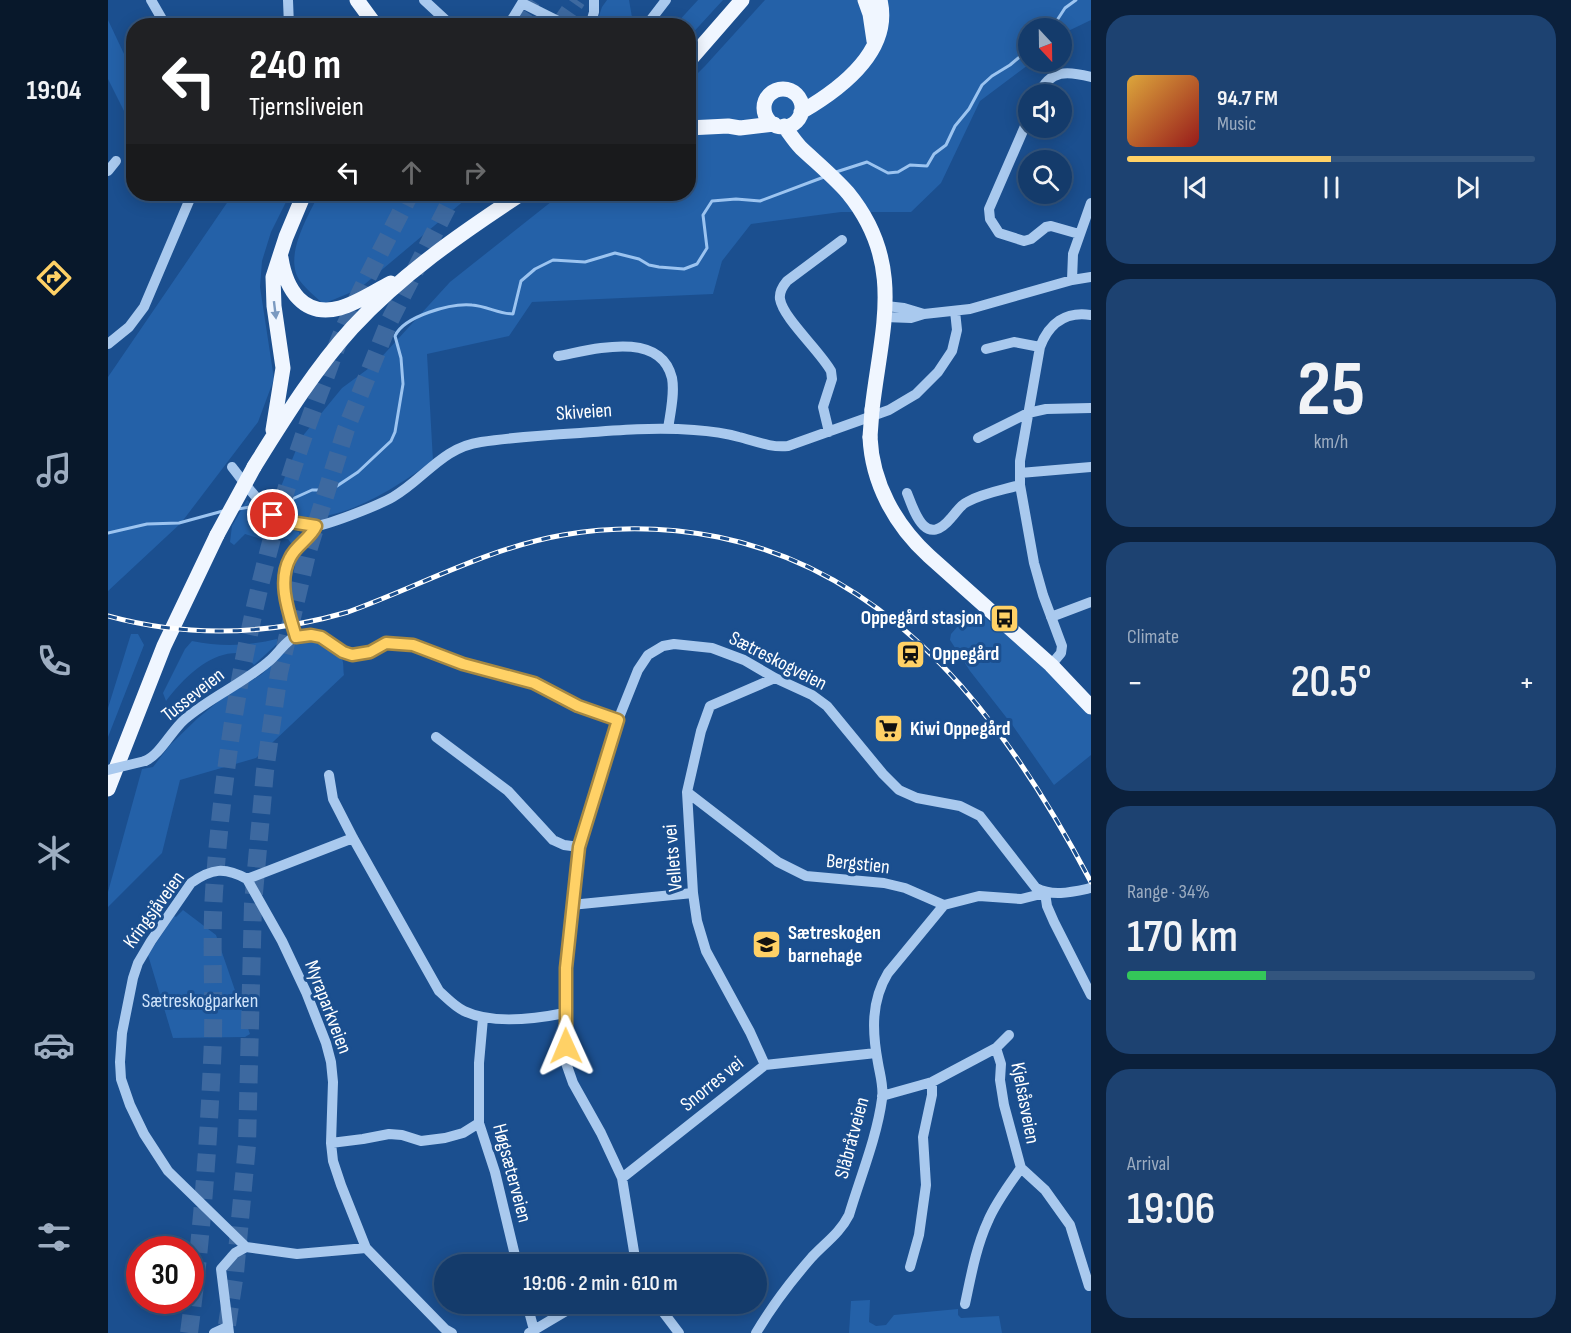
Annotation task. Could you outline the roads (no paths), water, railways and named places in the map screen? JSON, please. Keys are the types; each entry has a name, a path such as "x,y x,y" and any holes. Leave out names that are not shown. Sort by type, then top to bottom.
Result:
{"main road":[{"path":"356,0 360,18"},
{"path":"356,0 370,18"},
{"path":"696,53 742,0"},
{"path":"712,35 754,0"},
{"path":"865,0 875,42"},
{"path":"696,128 728,126 740,128 789,121 823,100 858,69 875,42 882,24 880,0"},
{"path":"789,121 802,104 798,97 786,89 776,91 768,96 765,110 767,117 789,121 807,150 847,193 862,213 872,233 881,261 885,282 886,312 870,437 872,460 880,488 889,506 928,556 1051,665 1091,707"},
{"path":"798,97 832,92"},
{"path":"728,126 752,118 765,110"},
{"path":"271,439 283,368 273,277 301,201"},
{"path":"108,789 164,646 192,584 254,467 303,392 338,345 376,304 412,271 510,201"},
{"path":"281,253 284,275 292,292 306,305 316,309 327,310 346,306 412,271"}],"street":[{"path":"151,0 161,18"},
{"path":"288,0 289,18"},
{"path":"424,0 443,18"},
{"path":"592,18 594,0"},
{"path":"652,18 666,0"},
{"path":"512,18 519,2 552,18"},
{"path":"1046,84 1059,73 1072,72 1091,77"},
{"path":"1020,138 989,209 990,219 999,233 1024,241 1052,225 1079,234"},
{"path":"108,171 116,161"},
{"path":"108,344 129,327 144,307 189,201"},
{"path":"1072,280 1073,254 1091,203"},
{"path":"829,432 823,407 832,379 831,370 787,313 782,305 780,294 791,277 842,240"},
{"path":"886,312 911,318 924,314 955,311 1091,277"},
{"name":"Skiveien","path":"232,467 260,503 273,515 284,521 316,526 361,511 394,496 444,456 467,444 564,434 668,429 707,431 781,447 796,444 889,410 908,400 924,387 938,372 952,351 957,330 955,311"},
{"path":"1051,665 1062,646 1034,563 1020,485 1020,461 1040,347 1044,336 1052,325 1063,318 1074,314 1091,315"},
{"path":"986,349 1014,342 1040,347"},
{"path":"558,356 620,345 641,347 655,354 665,364 672,378 668,429"},
{"path":"978,438 1028,413 1046,409 1091,408"},
{"path":"1020,473 1091,467"},
{"path":"907,493 920,523 935,530 945,525 966,502 1020,485"},
{"path":"316,526 311,536 290,558 285,572 286,598 296,637 311,635 321,637 343,652 352,655 370,652 386,643 413,645 463,664 534,683 578,706 618,720"},
{"path":"1051,617 1091,602"},
{"name":"Tusseveien","path":"108,770 145,761 157,754 170,734 186,719 217,695 268,662 288,641 296,637"},
{"name":"Sætreskogveien","path":"634,1254 622,1178 566,1063 566,968 579,847 618,720 648,655 663,646 674,644 712,648 744,660 820,700 899,790 916,798 960,806 980,816 1029,880 1045,893"},
{"name":"Vellets vei","path":"765,1065 701,939 693,893 687,792 701,730 710,706 775,678"},
{"path":"436,737 508,791 553,840 564,845 579,847"},
{"path":"329,775 333,799 439,991 458,1007 483,1018 536,1019 565,1013"},
{"name":"Bergstien","path":"687,792 778,862 795,872 816,877 863,879 884,883 905,888 944,905"},
{"path":"247,879 353,838"},
{"name":"Kringsjåveien","path":"246,1247 185,1189 157,1156 129,1105 121,1079 120,1062 122,1033 138,963 173,908 191,883 204,874 224,871 236,873 247,879"},
{"name":"Myraparkveien","path":"247,879 287,951 326,1043 333,1082 331,1143 333,1161 366,1248 445,1329 452,1333"},
{"path":"944,905 979,896 1022,899 1045,893 1065,893 1086,889"},
{"path":"571,905 693,893"},
{"path":"1045,893 1047,906 1054,922 1091,995"},
{"name":"Slåbråtveien","path":"756,1333 785,1290 814,1255 843,1228 849,1215 882,1096 874,1015 881,985 925,926 944,905"},
{"name":"Høgsæterveien","path":"483,1018 479,1063 479,1123 495,1172 515,1254"},
{"path":"882,1096 932,1082 996,1048 1009,1035"},
{"name":"Kjelsåsveien","path":"996,1048 1001,1064 1000,1080 1004,1105 1021,1168 1045,1190 1070,1225 1089,1286"},
{"name":"Snorres vei","path":"622,1178 765,1065 876,1053"},
{"path":"910,1267 919,1235 926,1185 923,1137 932,1095 932,1082"},
{"path":"331,1143 389,1134 402,1134 421,1140 445,1138 463,1133 479,1123"},
{"path":"964,1304 975,1257 987,1222 995,1205 1021,1168"},
{"path":"214,1333 228,1330 221,1269 235,1253 246,1247 297,1254 366,1248"},
{"path":"528,1314 531,1331 561,1314"},
{"path":"665,1314 679,1333"}],"waterway":[{"path":"1058,18 1065,8 1076,0"},
{"path":"836,172 867,162 888,173 898,172 910,165 927,166 934,154 946,145 955,126 969,109 982,85 1018,58"},
{"path":"268,504 290,500 312,490 324,490 337,486 358,472 391,441 395,432 403,384 401,358 395,336 408,322 429,312 463,305 513,314 521,281 535,269 553,260 585,262 615,253 639,259 649,265 684,269 697,264 707,248 703,215 712,201 736,199 760,201 824,177"},
{"path":"238,509 256,506"},
{"path":"108,533 147,524 179,523 223,511"}],"tunnel":[{"path":"520,18 532,0"},
{"path":"565,18 577,0"},
{"path":"189,1333 201,1223 209,1113 213,1039 214,892 227,761 237,696 264,568 301,443 343,331 406,201"},
{"path":"227,1325 235,1273 247,1145 253,904 265,771 279,673 307,554 346,429 390,320 450,201"}],"railway":[{"path":"108,616 168,628 228,631 258,629 318,620 348,612 481,558 563,535 602,530 640,529 679,531 718,537 783,556 842,585 894,622 942,665 985,714 1024,768 1091,882"}],"place":[{"name":"Oppegård stasjon","path":"1004,618"},
{"name":"Oppegård","path":"911,654"},
{"name":"Kiwi Oppegård","path":"889,729"},
{"name":"Sætreskogen barnehage","path":"767,944"}],"park label":[{"name":"Sætreskogparken","path":"200,1001"}]}
